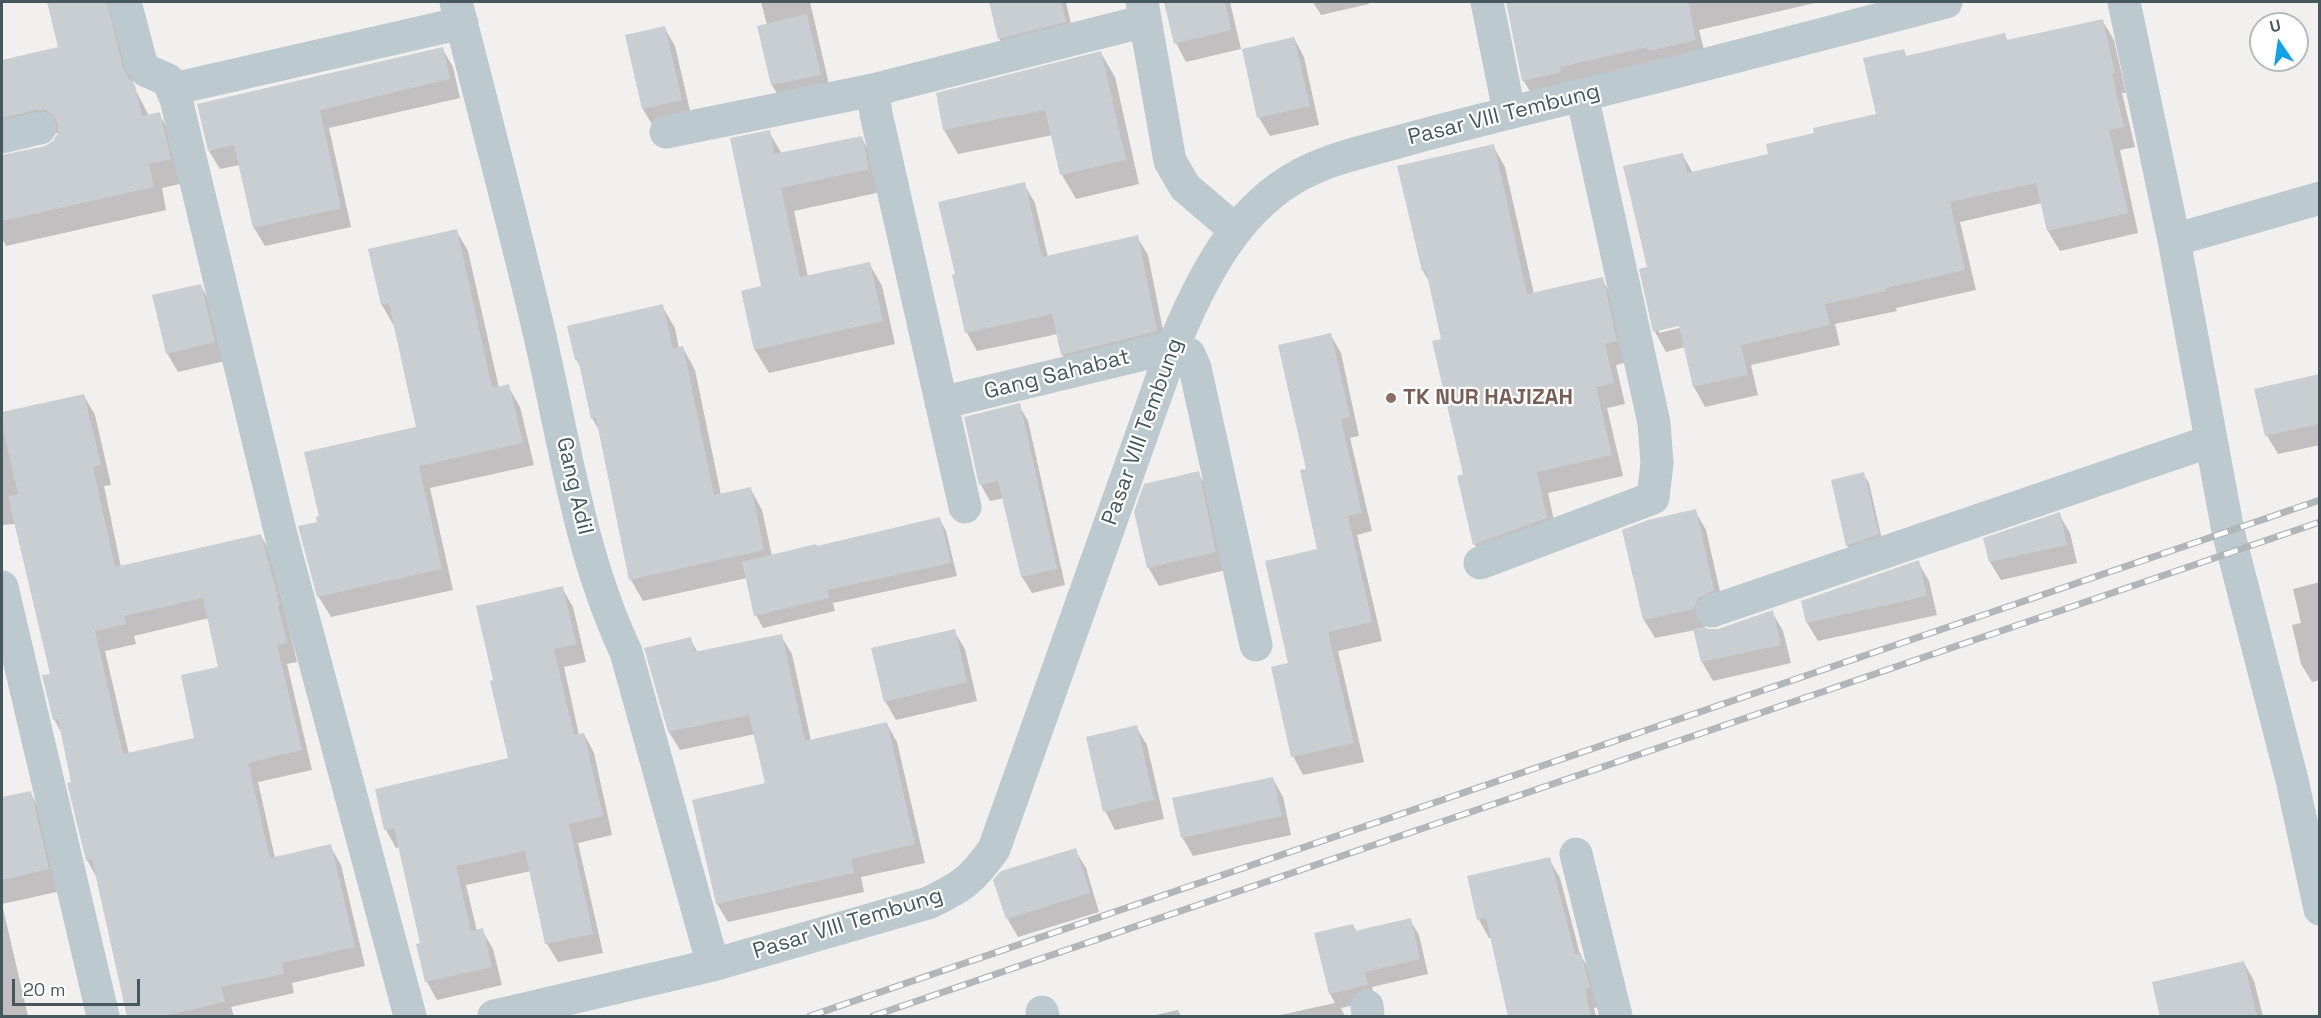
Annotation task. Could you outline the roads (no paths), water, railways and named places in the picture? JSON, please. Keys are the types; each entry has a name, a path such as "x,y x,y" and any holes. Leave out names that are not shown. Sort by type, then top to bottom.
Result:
{"street":[{"path":"125,2 141,63 145,70 168,80 173,88 281,535 410,1017"},
{"path":"1487,2 1509,111"},
{"name":"Pasar VIII Tembung","path":"494,1017 713,965 928,903 953,891 976,875 994,849 1173,347 1191,306 1234,229 1263,200 1292,179 1328,162 1509,111 1582,95 1946,2"},
{"path":"2124,2 2174,240 2228,531 2306,776 2319,909"},
{"path":"666,132 873,90 1143,11 1170,161 1185,187 1234,229"},
{"path":"173,88 459,12"},
{"name":"Gang Adil","path":"459,12 536,321 599,588 626,652 713,965"},
{"path":"873,90 876,114 964,507"},
{"path":"1480,563 1653,498 1657,463 1654,423 1582,95"},
{"path":"2,137 40,128"},
{"path":"2174,240 2319,198"},
{"path":"1173,347 1189,354 1195,368 1256,645"},
{"name":"Gang Sahabat","path":"941,403 1173,347"},
{"path":"1712,611 2211,441"},
{"path":"2,587 103,1017"},
{"path":"1576,854 1616,1017"}],"railway":[{"path":"810,1016 2320,500"},
{"path":"873,1016 2320,522"}],"place":[{"name":"TK NUR HAJIZAH","path":"1391,398"}]}
